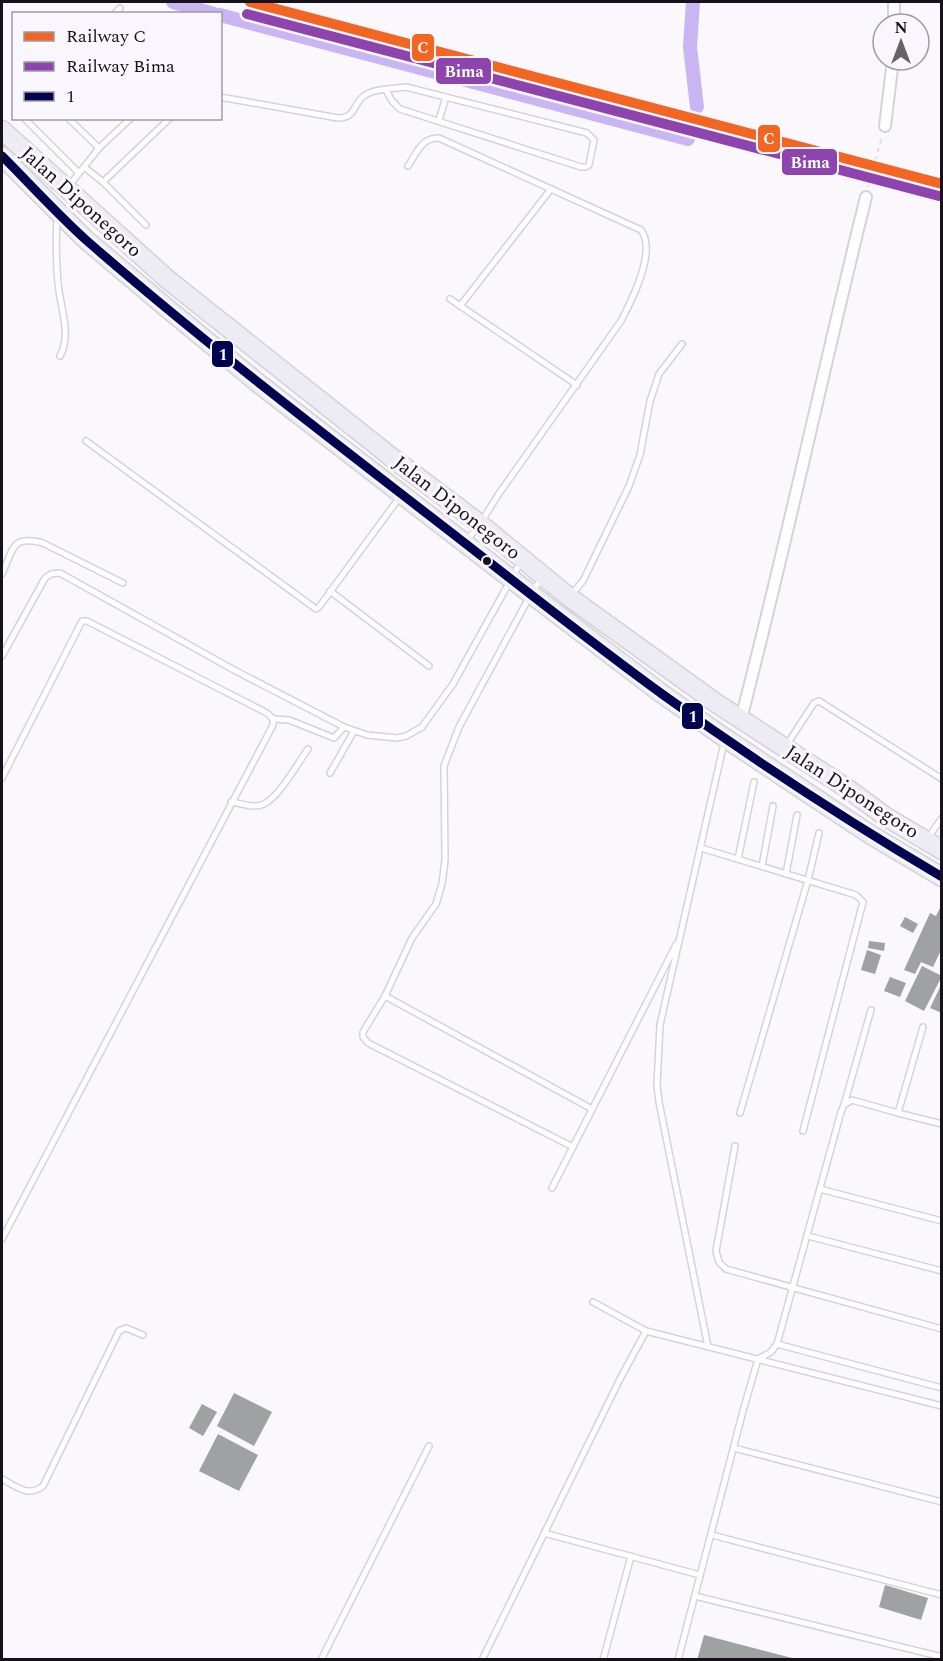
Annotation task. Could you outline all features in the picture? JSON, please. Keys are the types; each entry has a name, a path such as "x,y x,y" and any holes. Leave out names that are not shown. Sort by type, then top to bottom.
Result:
{"highway":[{"name":"Jalan Diponegoro","path":"2,130 188,296 570,597 643,652 741,719 848,789 886,817 942,850"},
{"name":"Jalan Diponegoro","path":"2,156 84,238 190,328 510,578 661,693 725,738 872,835 942,877"},
{"path":"872,835 886,817"}],"street":[{"path":"885,126 892,72"},
{"path":"741,719 799,488 840,300 866,196"}],"lane":[{"path":"116,12 120,8"},
{"path":"222,97 346,118 351,115 361,98 374,92 386,90 406,87 587,133 594,140 589,165 581,167 400,109 392,102 386,90"},
{"path":"439,120 446,97"},
{"path":"26,120 80,173"},
{"path":"70,120 99,148"},
{"path":"66,188 99,148 129,120"},
{"path":"103,182 168,120"},
{"path":"408,166 424,142 439,138 641,230 646,241 642,272 632,301 621,321 465,543"},
{"path":"84,167 103,182 146,225"},
{"path":"460,306 551,189"},
{"path":"57,212 58,282 66,336 65,346 60,356"},
{"path":"450,299 578,385"},
{"path":"570,597 583,581 629,486 640,455 650,401 658,374 682,344"},
{"path":"86,441 316,609 403,494"},
{"path":"2,574 15,546 22,540 29,539 44,543 123,583"},
{"path":"2,656 45,578 51,574 60,573 234,670 344,727 367,735 397,738 422,727 453,684 522,559"},
{"path":"543,576 459,727 444,766 445,860 442,884 436,904 412,938 385,996 363,1032 363,1037 368,1043 573,1147"},
{"path":"330,591 429,666"},
{"path":"2,778 82,621 87,621 267,713 273,719 289,720 334,738 344,727"},
{"path":"784,748 814,703 819,701 942,779"},
{"path":"2,1239 273,725 273,719"},
{"path":"330,773 354,731"},
{"path":"708,1347 663,1128 657,1085 660,1025 725,738"},
{"path":"231,802 254,806 264,804 274,795 308,749"},
{"path":"738,859 754,782"},
{"path":"762,866 773,806"},
{"path":"786,874 797,815"},
{"path":"926,840 942,818"},
{"path":"740,1113 808,880 819,833"},
{"path":"701,848 856,895 863,902 803,1131"},
{"path":"552,1188 682,933"},
{"path":"385,996 592,1109"},
{"path":"678,1659 758,1359 771,1352 777,1344 871,1010"},
{"path":"898,1113 922,1027"},
{"path":"844,1105 852,1101 942,1124"},
{"path":"735,1146 716,1251 719,1262 726,1269 942,1329"},
{"path":"820,1189 942,1221"},
{"path":"808,1236 942,1270"},
{"path":"593,1302 646,1331 942,1406"},
{"path":"2,1479 29,1492 37,1491 43,1486 119,1331 126,1328 143,1335"},
{"path":"482,1659 646,1331"},
{"path":"777,1344 942,1388"},
{"path":"321,1659 429,1446"},
{"path":"734,1448 942,1502"},
{"path":"544,1533 700,1575"},
{"path":"712,1535 942,1595"},
{"path":"603,1659 630,1556"},
{"path":"694,1596 942,1657"}],"path":[{"path":"866,196 885,126"}],"building":[{"path":"942,904 942,948 933,967 921,962 915,974 904,970 930,913 936,916"},
{"path":"905,917 918,924 913,933 900,926"},
{"path":"869,941 885,943 884,951 868,948"},
{"path":"867,950 881,955 875,974 861,970"},
{"path":"922,966 942,976 924,1011 905,1001"},
{"path":"890,977 906,983 900,997 884,991"},
{"path":"942,983 942,1013 930,1008"},
{"path":"234,1393 272,1412 254,1446 217,1426"},
{"path":"202,1404 217,1412 203,1436 189,1428"},
{"path":"218,1434 258,1455 239,1491 199,1471"},
{"path":"885,1585 928,1598 921,1620 879,1607"},
{"path":"704,1635 796,1659 796,1660 697,1660"}],"waterway":[{"path":"173,2 207,12"},
{"path":"693,2 690,47 697,107"},
{"path":"222,16 688,139"}],"rail line":[{"name":"C","path":"250,2 942,184"},
{"name":"Bima","path":"247,14 939,196"}],"transit line":[{"name":"1","path":"2,156 75,230 169,311 573,627 662,694 765,765 942,877"}]}
